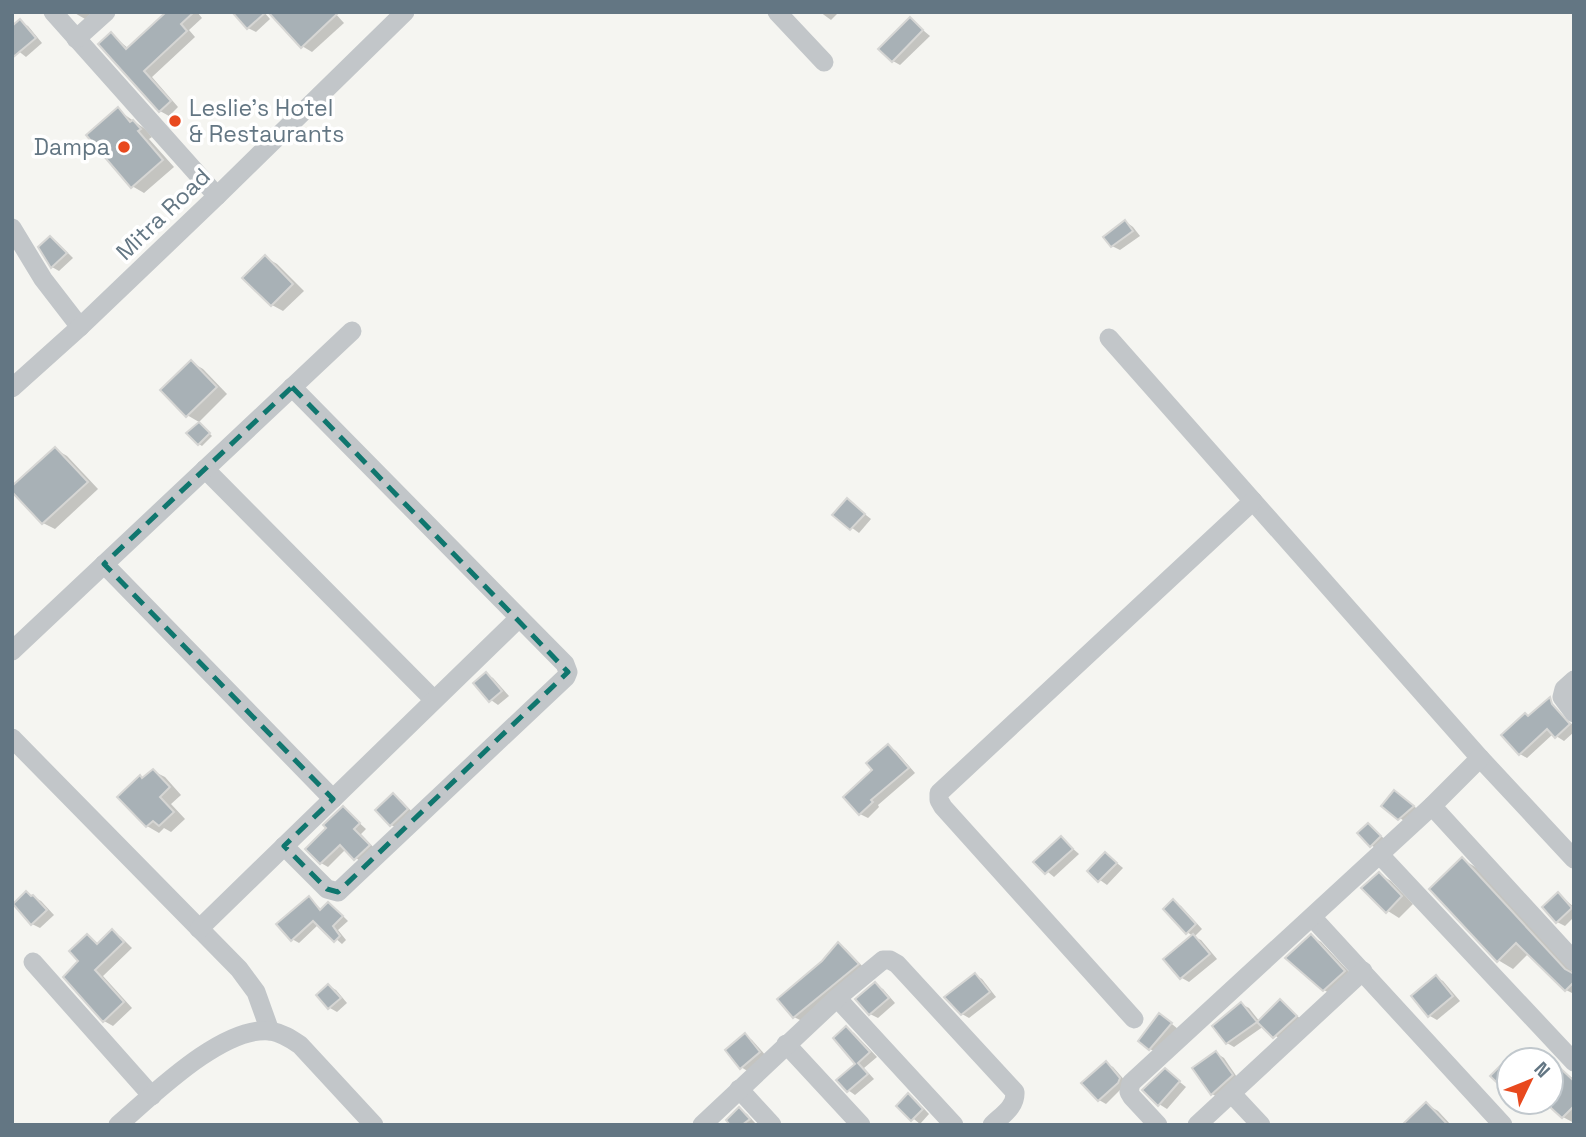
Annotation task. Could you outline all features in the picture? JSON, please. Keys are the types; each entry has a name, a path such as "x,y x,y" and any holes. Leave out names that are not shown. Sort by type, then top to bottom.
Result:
{"street":[{"path":"53,12 217,196"},
{"path":"76,39 106,12"},
{"name":"Mitra Road","path":"12,388 217,196 405,12"},
{"path":"777,12 824,62"},
{"path":"12,228 43,279 80,327"},
{"path":"12,650 352,331"},
{"path":"1110,338 1480,758 1574,859"},
{"path":"285,846 327,888 338,892 568,673 565,664 292,387"},
{"path":"205,469 434,700"},
{"path":"1134,1019 943,807 939,793 1253,501"},
{"path":"104,564 333,799"},
{"path":"199,929 519,618"},
{"path":"1574,680 1564,689 1562,697 1574,713"},
{"path":"12,738 248,980 262,1004 270,1031"},
{"path":"1158,1125 1132,1097 1129,1092 1131,1083 1380,855 1480,758"},
{"path":"1432,806 1574,961"},
{"path":"1380,855 1574,1062"},
{"path":"1312,917 1503,1125"},
{"path":"702,1125 837,998 877,963 890,960 897,964 1015,1092 1016,1099 1012,1106 992,1125"},
{"path":"33,962 152,1096"},
{"path":"1198,1125 1363,971"},
{"path":"837,998 954,1125"},
{"path":"118,1125 221,1044 249,1032 270,1031 285,1035 300,1045 374,1125"},
{"path":"786,1044 861,1125"},
{"path":"739,1089 772,1125"},
{"path":"1232,1094 1261,1125"}],"highlighted area":[{"path":"292,387 568,672 338,892 327,889 284,846 333,799 104,564"}],"building":[{"path":"166,12 194,12 181,24 187,31 144,71 171,101 159,112 98,44 111,32 126,49"},
{"path":"232,12 266,12 247,29"},
{"path":"268,12 339,12 301,48"},
{"path":"910,17 923,30 892,62 878,49"},
{"path":"20,19 36,38 12,58 12,26"},
{"name":"Dampa","path":"118,107 130,122 133,120 141,129 138,131 163,160 131,188 86,135"},
{"path":"1125,220 1133,231 1111,247 1103,237"},
{"path":"50,236 67,253 51,268 38,247"},
{"path":"265,255 293,284 271,306 242,278"},
{"path":"191,360 217,387 186,417 160,390"},
{"path":"199,422 210,433 198,445 186,433"},
{"path":"55,447 88,482 42,524 12,492 12,486"},
{"path":"847,498 865,514 850,530 832,515"},
{"path":"486,672 502,691 489,702 473,683"},
{"path":"1550,697 1552,704 1570,724 1555,738 1547,729 1519,755 1501,735 1525,713 1528,716"},
{"path":"888,744 909,768 871,800 873,802 859,815 843,797 872,770 866,763"},
{"path":"153,769 170,787 160,797 174,812 159,826 153,821 146,827 117,797 140,775 142,778"},
{"path":"1394,790 1414,806 1398,820 1381,806"},
{"path":"393,793 408,809 390,826 375,810"},
{"path":"343,806 360,823 354,829 370,845 354,860 340,845 320,864 305,849 326,828 323,825"},
{"path":"1368,823 1381,836 1370,847 1357,833"},
{"path":"1061,836 1073,849 1045,874 1033,862"},
{"path":"1105,852 1117,863 1098,882 1087,871"},
{"path":"1462,857 1565,969 1574,974 1574,982 1565,991 1516,943 1497,962 1429,889"},
{"path":"1379,872 1402,896 1386,913 1361,888"},
{"path":"26,891 47,910 31,925 13,904"},
{"path":"1558,892 1572,908 1556,923 1542,907"},
{"path":"309,896 320,910 328,902 343,916 333,926 340,936 334,942 313,921 291,941 276,924"},
{"path":"1173,899 1196,924 1186,934 1163,909"},
{"path":"112,929 124,942 95,970 124,1002 103,1022 63,977 78,961 69,951 87,934 97,944"},
{"path":"1193,934 1210,954 1180,979 1163,959"},
{"path":"1311,934 1345,971 1323,991 1285,958"},
{"path":"838,942 859,964 793,1018 777,999 822,961"},
{"path":"975,973 990,992 961,1015 944,997"},
{"path":"1436,975 1453,996 1428,1017 1411,996"},
{"path":"875,982 889,998 869,1015 855,999"},
{"path":"328,984 341,998 328,1009 316,995"},
{"path":"1280,999 1297,1016 1273,1038 1257,1022"},
{"path":"1241,1002 1257,1022 1226,1044 1212,1026"},
{"path":"1159,1013 1172,1023 1149,1050 1138,1041"},
{"path":"846,1026 870,1052 858,1063 868,1074 847,1092 836,1080 855,1064 833,1038"},
{"path":"745,1033 760,1052 740,1069 725,1050"},
{"path":"1216,1051 1233,1075 1211,1095 1192,1068"},
{"path":"1106,1061 1120,1078 1098,1101 1081,1083"},
{"path":"1165,1068 1180,1081 1158,1106 1142,1090"},
{"path":"1565,1073 1574,1081 1574,1106 1565,1115"},
{"path":"908,1093 923,1109 911,1121 896,1106"},
{"path":"1426,1102 1448,1125 1402,1125"},
{"path":"739,1107 750,1119 742,1125 730,1125 726,1120"}],"place":[{"name":"Leslie's Hotel & Restaurants","path":"175,121"},
{"name":"Dampa","path":"124,147"}]}
